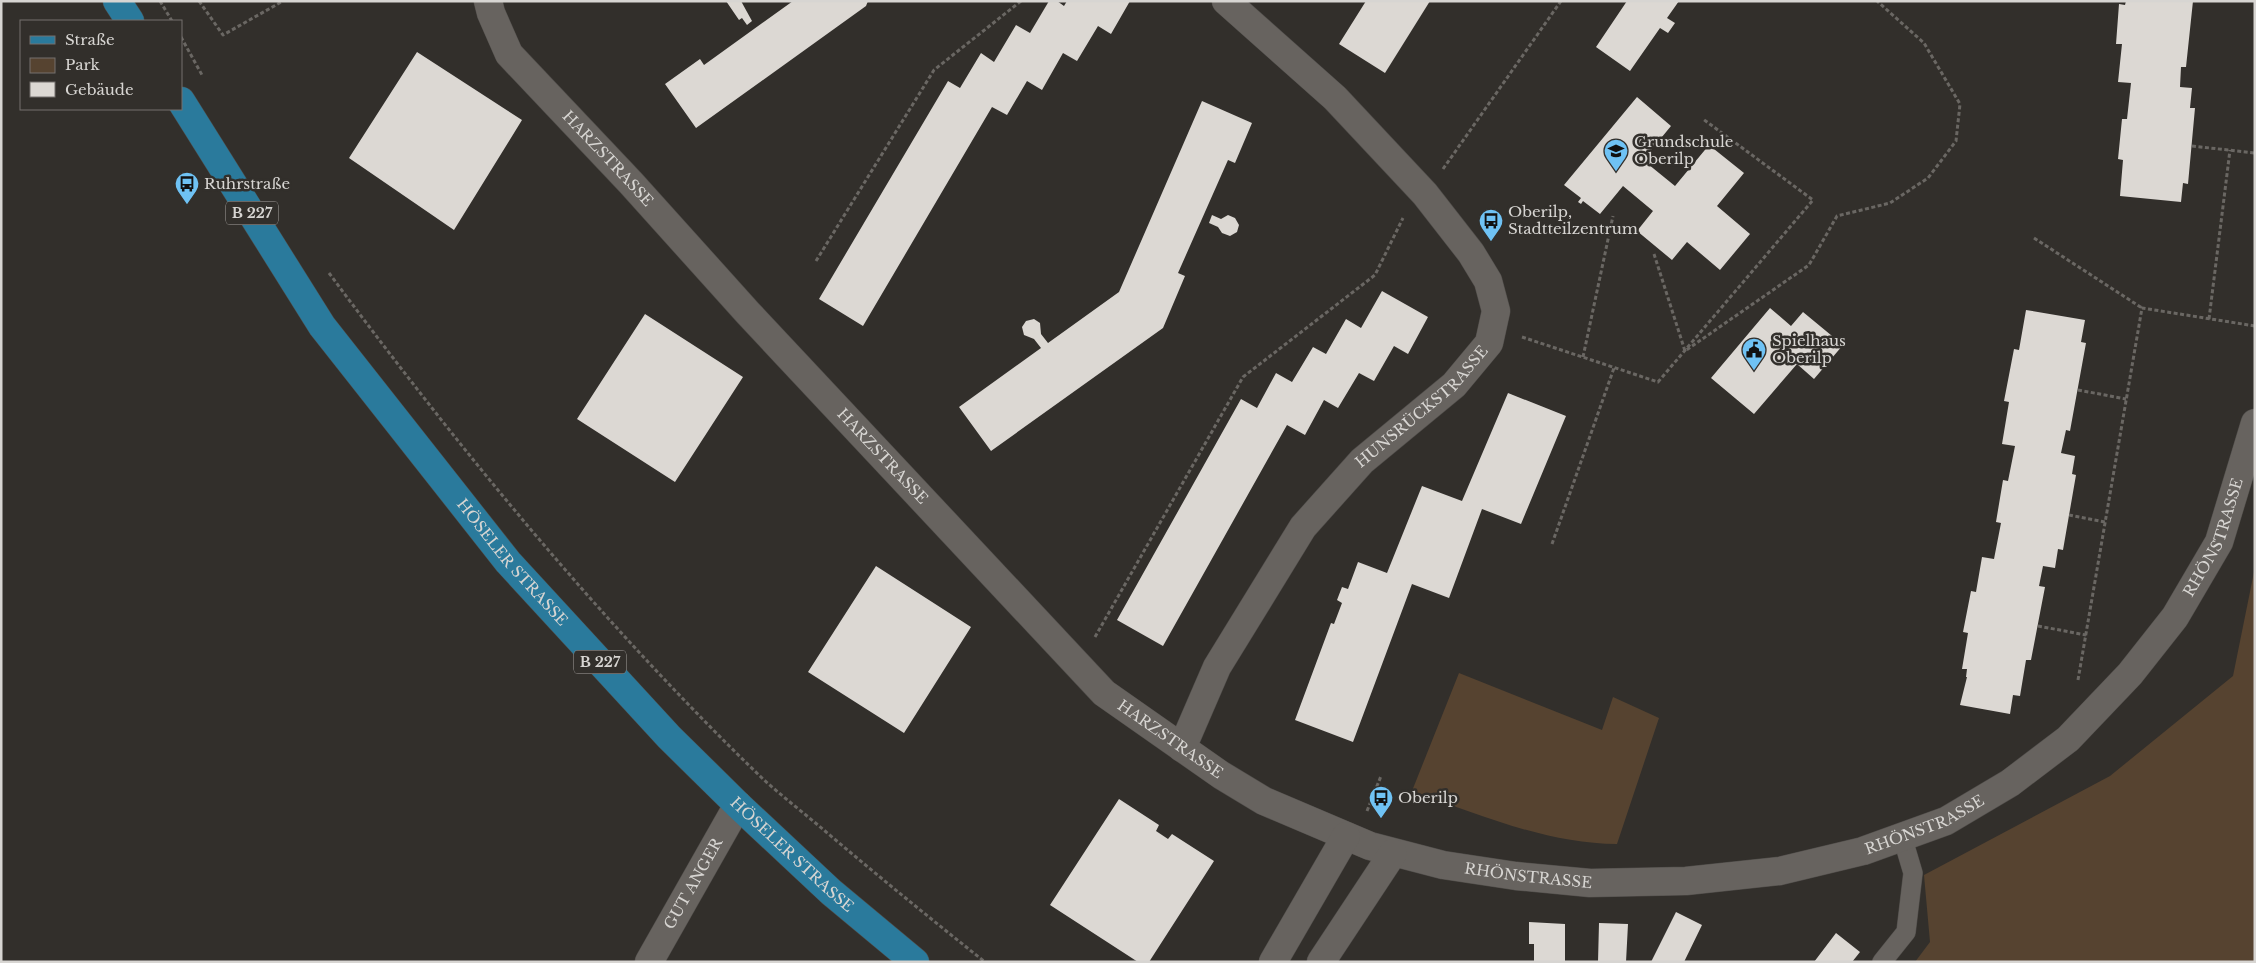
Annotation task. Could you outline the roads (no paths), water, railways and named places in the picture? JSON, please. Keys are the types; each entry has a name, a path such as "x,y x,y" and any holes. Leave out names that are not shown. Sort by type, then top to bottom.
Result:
{"main road":[{"path":"117,1 129,20"},
{"name":"HÖSELER STRASSE","path":"182,103 322,326 508,562 668,737 831,892 915,962"}],"street":[{"name":"HARZSTRASSE","path":"488,1 509,54 1104,693 1221,775 1264,801 1370,845"},
{"name":"HUNSRÜCKSTRASSE","path":"1182,748 1217,667 1303,527 1362,461 1454,385 1489,343 1496,311 1488,281 1471,252 1422,190 1336,98 1226,1"},
{"name":"RHÖNSTRASSE","path":"1370,845 1443,865 1516,876 1590,883 1686,881 1780,871 1863,851 1946,821 2010,783 2068,739 2130,674 2175,617 2218,542 2254,425"},
{"name":"GUT ANGER","path":"649,962 738,805"},
{"path":"1273,962 1370,845"},
{"path":"1321,962 1370,845"}],"lane":[{"path":"1882,962 1906,932 1914,873 1902,836"}],"place":[{"name":"Grundschule Oberilp","path":"1616,172"},
{"name":"Ruhrstraße","path":"187,205"},
{"name":"Oberilp, Stadtteilzentrum","path":"1491,242"},
{"name":"Spielhaus Oberilp","path":"1754,371"},
{"name":"Oberilp","path":"1381,819"}]}
